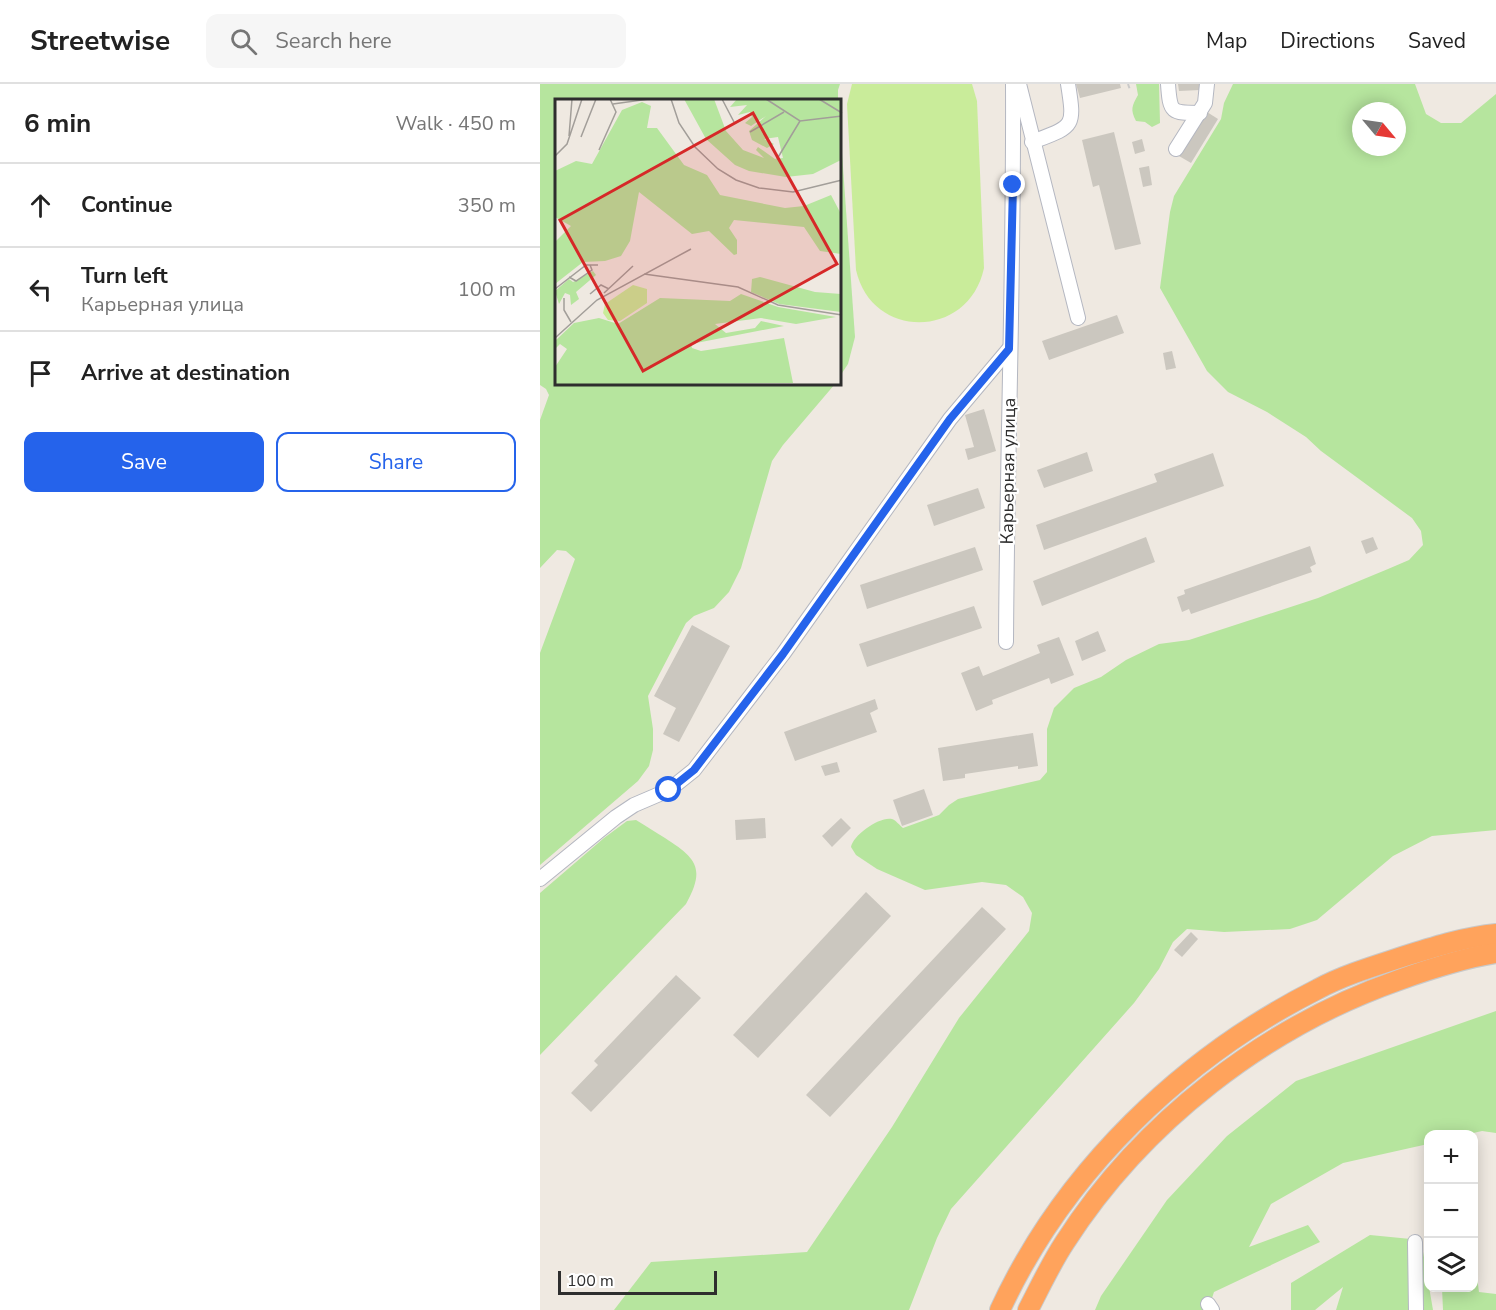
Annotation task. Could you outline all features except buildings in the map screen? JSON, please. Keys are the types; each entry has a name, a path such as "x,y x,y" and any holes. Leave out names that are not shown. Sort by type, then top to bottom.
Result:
{"highway":[{"path":"1000,1310 1042,1235 1077,1186 1116,1139 1150,1105 1219,1049 1254,1024 1320,988 1380,964 1442,945 1496,934"},
{"path":"1028,1310 1065,1241 1124,1165 1181,1107 1238,1064 1303,1023 1367,991 1424,971 1496,953"}],"street":[{"name":"Карьерная улица","path":"1006,642 1013,84"},
{"path":"1019,84 1078,318"},
{"path":"1032,142 1064,129 1071,121 1073,113 1068,84"},
{"path":"1168,84 1169,105 1172,110 1177,113 1200,114"},
{"path":"1176,149 1200,114 1205,103 1207,84"},
{"path":"540,879 616,817 633,805 669,790 694,770 783,654 950,419 1009,349"},
{"path":"1415,1242 1416,1310"}],"path":[{"path":"1128,84 1130,90"}],"green space":[{"path":"540,84 840,84 838,99 555,99 555,386 833,386 772,461 741,568 729,592 714,608 694,616 686,623 648,696 653,729 653,750 649,766 638,781 540,865 540,653 575,559 566,551 557,550 540,568 540,420 549,395 540,385"},
{"path":"852,84 972,84 977,101 984,268 975,291 960,308 941,319 920,322 900,319 881,310 865,293 856,270 847,104"},
{"path":"1136,84 1159,84 1160,123 1152,127 1145,122 1136,121 1134,117 1132,108 1138,95"},
{"path":"1233,84 1415,84 1426,114 1441,123 1461,123 1496,94 1496,830 1432,836 1393,856 1317,920 1290,929 1224,932 1187,929 1173,942 1159,969 1134,1003 951,1209 909,1310 614,1310 651,1262 807,1252 892,1127 959,1018 1029,931 1032,913 1023,897 1006,885 982,882 925,890 877,869 856,855 851,847 862,832 874,823 887,819 894,820 903,828 939,815 958,799 1040,780 1047,772 1047,729 1054,708 1074,688 1101,677 1126,660 1159,644 1189,640 1318,598 1409,560 1423,545 1421,531 1412,518 1321,451 1306,437 1267,412 1228,392 1207,371 1160,288 1174,196 1221,119 1224,103"},
{"path":"842,153 855,337 848,364 842,373"},
{"path":"636,820 676,845 691,858 696,873 692,892 686,904 540,1055 540,893 604,838 627,821"},
{"path":"1496,1011 1496,1133 1478,1132 1478,1130 1424,1130 1424,1145 1343,1163 1271,1204 1249,1247 1308,1225 1320,1242 1214,1292 1208,1310 1095,1310 1101,1296 1167,1200 1227,1136 1296,1081"},
{"path":"1370,1235 1421,1240 1424,1258 1424,1292 1430,1292 1433,1310 1336,1310 1343,1287 1315,1310 1291,1310 1291,1283"},
{"path":"1478,1284 1479,1292 1496,1294 1496,1310 1443,1310 1442,1292 1478,1292"}],"route":[{"path":"669,790 694,770 783,654 950,419 1009,349 1013,185"}]}
